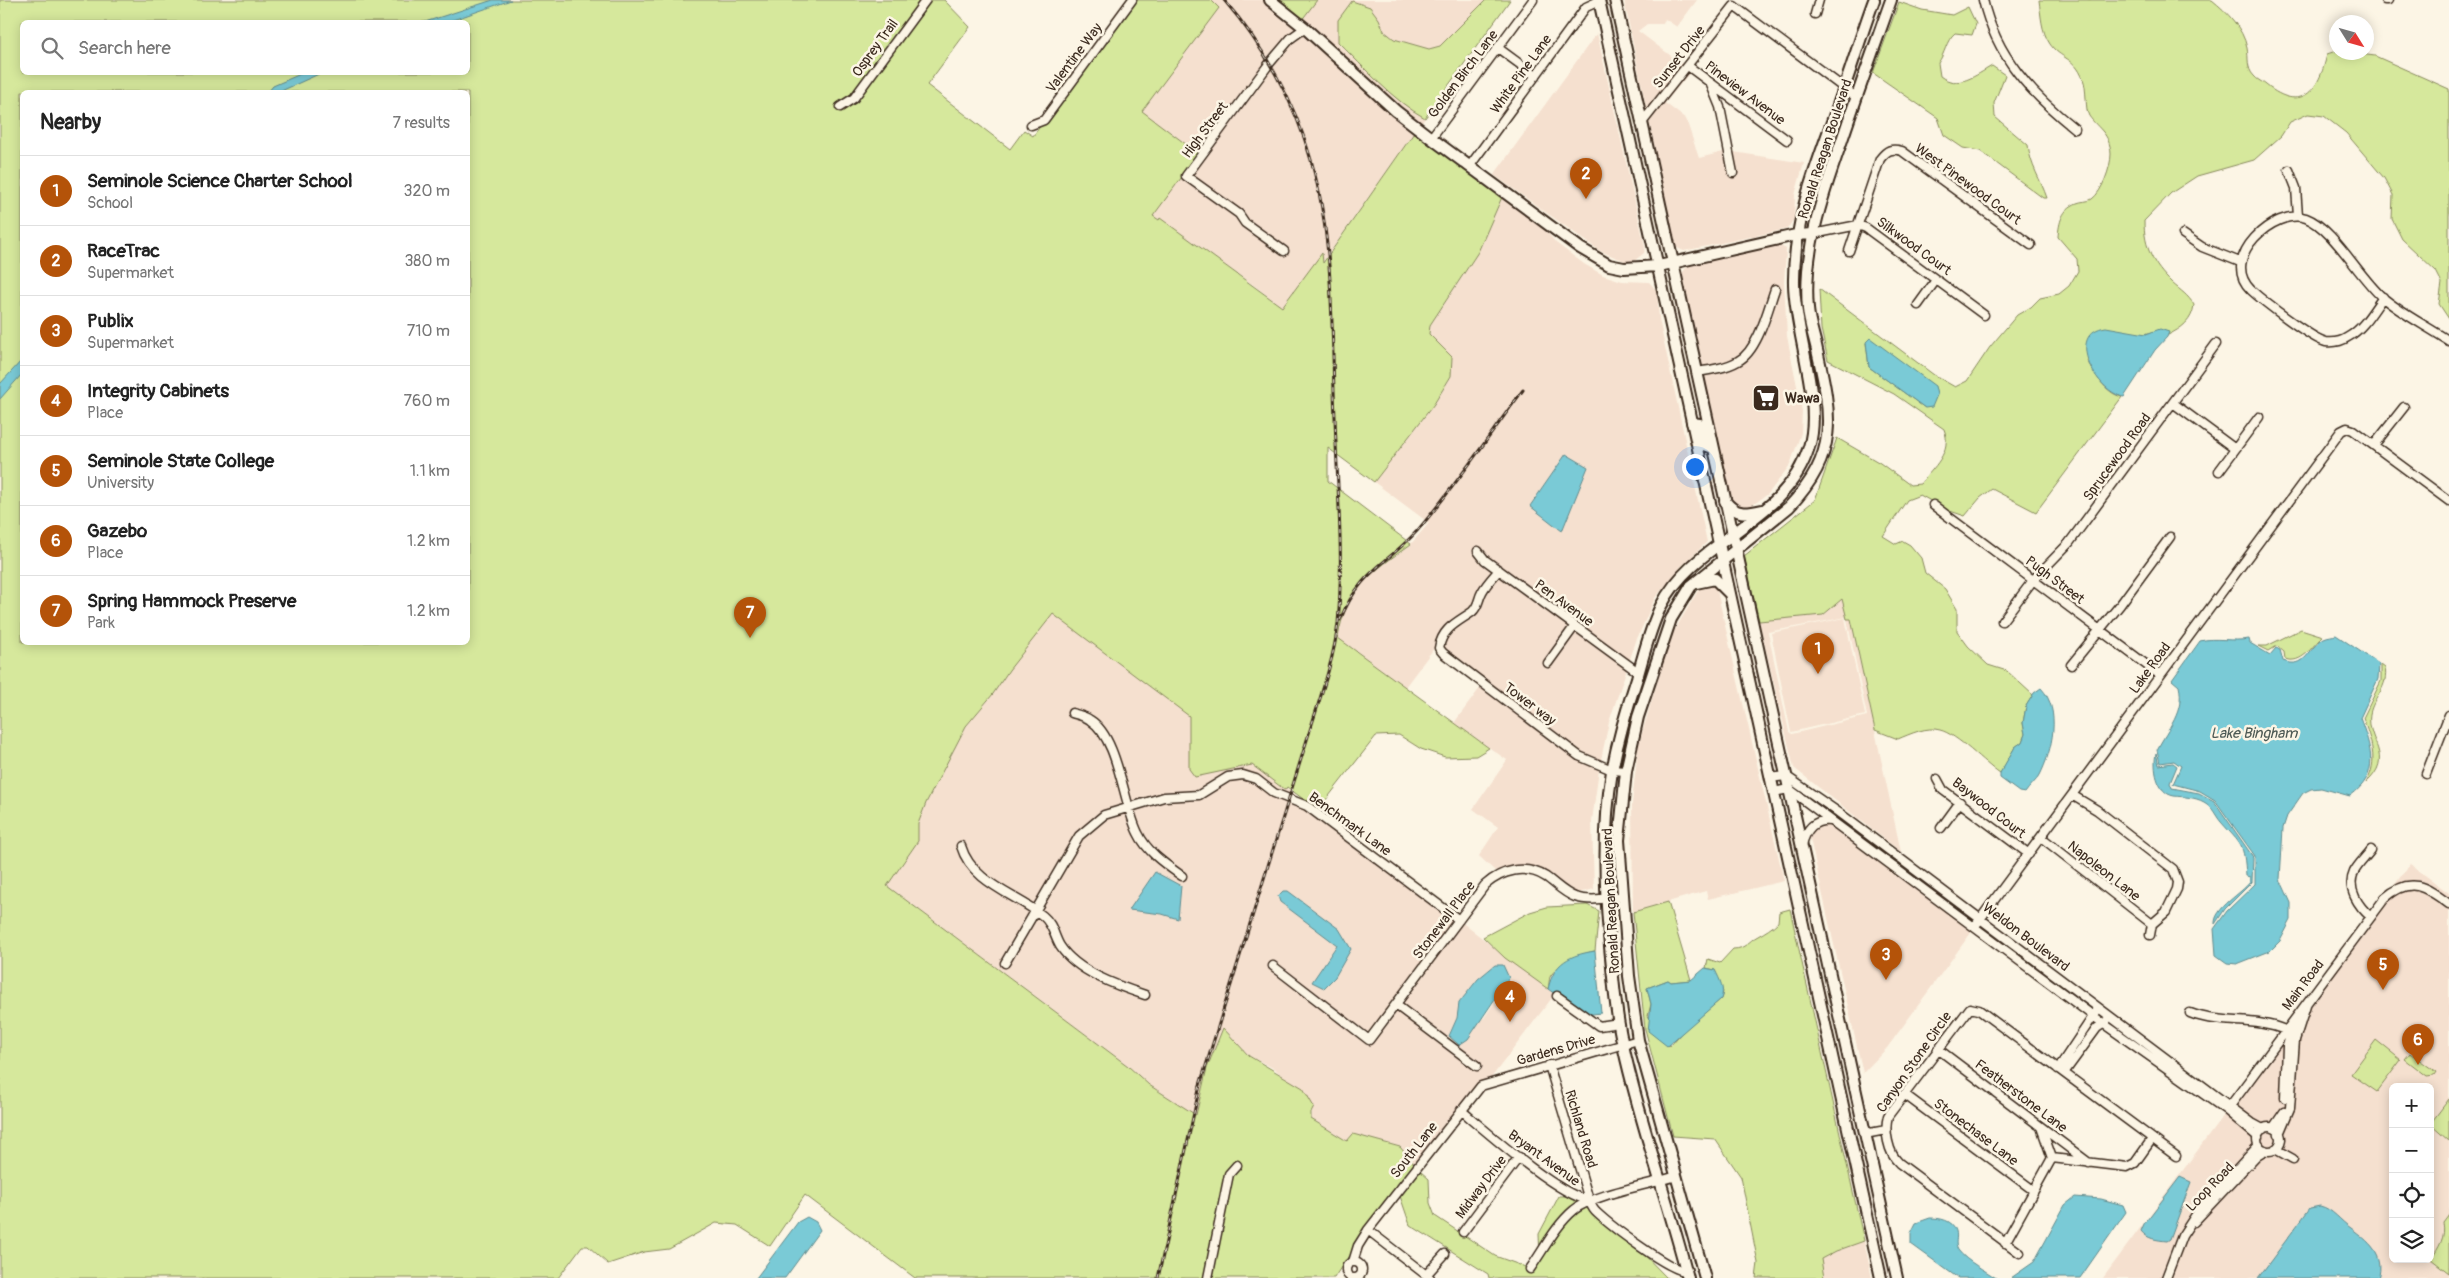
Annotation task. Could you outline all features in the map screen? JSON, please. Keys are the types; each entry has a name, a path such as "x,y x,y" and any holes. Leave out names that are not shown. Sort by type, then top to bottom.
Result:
{"main road":[{"name":"Silkwood Court","path":"1270,0 1305,28 1400,114 1469,167 1594,257 1609,264 1624,268 1659,266 1796,235 1813,234"},
{"path":"1599,0 1881,1278"},
{"path":"1615,0 1897,1278"},
{"name":"Ronald Reagan Boulevard","path":"1687,1275 1622,1044 1619,1024 1605,899 1606,840 1612,770 1621,730 1638,672 1661,607 1674,584 1719,543 1781,496 1794,481 1806,457 1813,436 1814,416 1798,328 1794,284 1796,235 1812,175 1874,0"},
{"name":"Ronald Reagan Boulevard","path":"1704,1278 1638,1040 1628,976 1619,840 1626,771 1638,717 1671,619 1691,586 1723,558 1736,550 1789,507 1803,492 1814,475 1825,450 1830,422 1821,368 1808,310 1808,271 1813,234 1818,211 1890,0"},
{"path":"1616,80 1627,86 1637,123 1641,124"},
{"path":"1774,240 1784,244 1796,257"},
{"path":"1798,328 1804,328 1809,334 1821,368"},
{"path":"1692,423 1700,424 1705,445 1713,448"},
{"path":"1725,501 1734,511 1745,514 1765,509"},
{"path":"1691,586 1703,580 1715,579 1730,594"},
{"path":"1638,672 1645,678 1646,683 1638,717"},
{"path":"1798,903 1805,915 1815,955 1818,961 1827,964"},
{"path":"1828,1040 1837,1054 1842,1075 1849,1080 1853,1080"},
{"path":"1842,1102 1850,1103 1853,1106 1863,1142 1868,1146"}],"street":[{"name":"Osprey Trail","path":"840,107 854,98 926,0"},
{"name":"Valentine Way","path":"1031,125 1044,120 1132,0"},
{"name":"Golden Birch Lane","path":"1431,138 1533,0"},
{"name":"White Pine Lane","path":"1469,167 1586,7 1599,0"},
{"path":"1815,14 1819,0"},
{"path":"1983,0 1998,42 2021,80 2050,109 2075,129"},
{"name":"Sunset Drive","path":"1641,124 1734,6 1856,97"},
{"name":"High Street","path":"1284,251 1245,223 1239,214 1186,176 1269,64 1291,38 1305,28"},
{"path":"1498,48 1536,76"},
{"name":"Pineview Avenue","path":"1688,66 1787,140"},
{"path":"1710,83 1720,107 1733,173"},
{"name":"West Pinewood Court","path":"1858,225 1880,159 1889,150 1902,151 2031,246"},
{"path":"2289,170 2296,188 2298,216"},
{"path":"2383,297 2352,335 2340,341 2326,342 2314,336 2253,292 2242,278 2240,262 2249,244 2282,218 2298,216 2307,218 2323,229 2383,297 2449,341"},
{"path":"1849,250 1858,225"},
{"name":"Silkwood Court","path":"1813,234 1858,225 1866,228 1984,315"},
{"path":"2183,234 2202,247 2240,262"},
{"path":"1918,305 1936,280"},
{"path":"1696,372 1738,362 1747,355 1754,346 1775,289"},
{"name":"Sprucewood Road","path":"2002,621 2034,580 2069,543 2216,344"},
{"path":"2173,403 2236,449"},
{"path":"2404,407 2374,446 2449,501"},
{"path":"2219,471 2259,417"},
{"name":"Lake Road","path":"1975,926 2341,431 2347,428 2353,430 2374,446"},
{"name":"Pugh Street","path":"1933,505 2160,675"},
{"path":"2072,665 2170,538"},
{"name":"Pen Avenue","path":"1478,551 1485,560 1638,672"},
{"name":"Tower way","path":"1499,570 1482,591 1479,604 1473,612 1454,623 1440,641 1439,648 1443,654 1579,756 1612,770 1626,771"},
{"path":"1548,663 1574,627"},
{"path":"1072,713 1090,720 1104,735 1116,764 1137,832 1148,849 1182,876"},
{"path":"2426,774 2449,715"},
{"name":"Benchmark Lane","path":"1005,963 1080,835 1104,815 1164,797 1199,795 1228,777 1237,775 1251,777 1274,792 1307,806 1459,920"},
{"path":"1770,778 1786,776"},
{"name":"Weldon Boulevard","path":"1786,776 2263,1129"},
{"name":"Baywood Court","path":"1937,779 1943,790 2029,854"},
{"path":"1773,792 1789,789"},
{"name":"Weldon Boulevard","path":"1789,789 2104,1024 2226,1110 2261,1144"},
{"path":"2072,795 2097,810 2174,869 2178,882 2177,890 2166,912 2152,924 2150,935"},
{"path":"1940,828 1960,802"},
{"path":"1801,846 1804,836 1814,824 1821,821 1832,821"},
{"name":"Napoleon Lane","path":"2042,837 2152,924"},
{"path":"1870,849 1876,841"},
{"path":"961,846 964,857 976,872 1046,918 1060,946 1075,960 1108,982 1145,995"},
{"path":"2370,917 2360,908 2356,901 2352,878 2354,872 2371,850"},
{"name":"Stonewall Place","path":"1273,966 1369,1040 1485,885 1495,877 1516,870 1538,873 1577,898 1605,899 1622,897"},
{"name":"Main Road","path":"2230,1106 2385,898 2402,886 2412,885 2427,888 2449,904"},
{"path":"2289,1049 2311,995"},
{"path":"1557,996 1599,1026 1619,1024"},
{"path":"1396,1005 1477,1066"},
{"name":"Canyon Stone Circle","path":"2020,1253 1895,1160 1886,1130 1888,1116 1967,1010 1975,1008 2176,1156"},
{"path":"2075,1052 2080,1033 2099,1008"},
{"path":"2261,1144 2277,1147 2276,1131 2290,1108 2289,1049 2292,1026 2300,1010"},
{"path":"2190,1013 2214,1020 2267,1023 2285,1030"},
{"path":"2061,1071 2075,1052 2111,1016"},
{"name":"Gardens Drive","path":"1481,1086 1638,1040"},
{"path":"2275,1045 2289,1049"},
{"name":"Featherstone Lane","path":"1938,1049 2089,1163"},
{"name":"Richland Road","path":"1549,1065 1589,1200"},
{"name":"South Lane","path":"1356,1278 1349,1276 1346,1272 1347,1266 1353,1262 1358,1246 1368,1230 1460,1110 1481,1086"},
{"name":"Stonechase Lane","path":"1904,1094 2033,1190"},
{"name":"Bryant Avenue","path":"1460,1110 1518,1157 1572,1195 1589,1200 1596,1213 1667,1265 1687,1275"},
{"path":"2005,1242 2052,1158 2041,1126"},
{"path":"1864,1129 1870,1133 1886,1130"},
{"path":"2263,1129 2276,1131"},
{"name":"Loop Road","path":"2166,1278 2187,1228 2198,1210 2261,1144 2263,1129"},
{"path":"2052,1158 2131,1166 2152,1139"},
{"name":"Midway Drive","path":"1463,1232 1518,1157"},
{"path":"1208,1278 1229,1174 1237,1165"},
{"path":"1530,1268 1564,1220 1575,1209 1589,1200 1677,1176"},
{"path":"1368,1230 1428,1276 1444,1254"}],"shaded area":[{"path":"1207,0 1266,0 1416,130 1288,312 1256,287 1150,214 1131,101"},
{"path":"1317,0 1486,0 1440,46 1429,49 1394,39 1384,31 1379,19 1338,43 1375,78 1415,112 1425,118 1420,126 1301,21"},
{"path":"1624,0 1697,0 1677,27 1665,19 1663,24 1647,24 1638,31 1691,71 1665,103 1686,119 1699,158 1727,151 1804,163 1795,195 1794,219 1787,229 1684,251 1675,247"},
{"path":"1597,33 1645,247 1644,253 1634,261 1625,261 1600,251 1494,175"},
{"path":"1502,197 1541,225 1556,243 1584,264 1603,275 1622,281 1649,282 1657,291 1659,319 1707,542 1682,566 1655,598 1636,641 1609,722 1599,769 1592,821 1594,889 1574,894 1522,868 1495,871 1479,856 1498,827 1473,809 1507,760 1454,723 1483,684 1435,647 1405,687 1338,638 1341,617 1364,580 1411,544 1429,523 1374,482 1434,404 1451,376 1452,357 1429,334 1430,325 1478,252","holes":["1567,454 1583,479 1572,504 1530,506"]},
{"path":"1777,244 1786,249 1784,282 1787,336 1802,411 1801,433 1790,465 1768,494 1751,506 1738,509 1733,506 1682,273 1688,266"},
{"path":"1715,582 1784,881 1708,899 1706,891 1633,912 1632,804 1638,747 1670,638 1699,589"},
{"path":"1842,599 1847,617 1768,632 1789,732 1792,734 1867,716 1847,619 1851,619 1901,852 1794,768 1759,621 1823,615"},
{"path":"1056,611 1189,714 1189,769 1255,764 1555,994 1420,1171 1400,1147 1353,1134 1347,1141 1311,1119 1313,1106 1275,1069 1249,1056 1223,1028 1207,1068 1197,1116 1149,1085 1128,1066 887,886 917,841 918,824 926,803 966,726 993,694 1032,633","holes":["1181,886 1178,919 1162,914 1130,909","1332,940 1351,949 1313,982 1337,945","1495,965 1509,978 1484,1018 1449,1035 1457,1018 1459,1003 1478,979"]},
{"path":"1845,618 1865,715 1791,732 1771,633"},
{"path":"1822,824 1831,824 1973,930 1887,1048 1863,1073 1809,834"},
{"path":"2410,864 2449,893 2449,1278 2103,1278"},
{"path":"1864,1241 1872,1278 1824,1278 1820,1259"}],"green space":[{"path":"0,0 944,0 970,27 927,85 1010,149 1024,130 1033,136 1133,0 1211,0 1219,8 1142,111 1199,154 1153,216 1159,220 1160,218 1282,307 1322,253 1323,263 1416,130 1502,197 1478,252 1430,325 1429,334 1452,357 1451,376 1434,404 1374,482 1328,448 1328,481 1411,544 1373,573 1354,594 1347,606 1338,638 1489,748 1476,756 1445,757 1421,749 1399,735 1376,736 1318,810 1287,787 1285,790 1252,765 1195,777 1189,769 1189,716 1053,614 1009,670 993,694 966,726 926,803 918,824 918,841 887,886 1128,1066 1149,1085 1196,1115 1207,1068 1223,1028 1249,1056 1303,1088 1314,1107 1311,1119 1347,1141 1353,1134 1400,1147 1429,1179 1430,1203 1435,1216 1495,1256 1531,1269 1540,1259 1539,1234 1559,1196 1572,1196 1597,1217 1629,1239 1667,1278 1489,1278 1488,1274 1410,1225 1400,1196 1383,1203 1364,1241 1345,1261 1334,1278 915,1278 805,1195 770,1246 737,1225 716,1223 669,1249 644,1252 608,1264 588,1246 582,1246 558,1278 0,1278"},
{"path":"1274,0 1317,0 1301,21"},
{"path":"1486,0 1510,0 1425,118 1390,93 1338,42 1338,20 1352,1 1370,7 1379,19 1384,31 1394,39 1429,49 1440,46"},
{"path":"2039,0 2212,0 2229,15 2242,34 2247,48 2251,73 2278,93 2299,98 2307,94 2319,79 2327,54 2329,53 2329,60 2374,60 2375,56 2449,89 2449,319 2439,304 2442,283 2436,271 2402,239 2392,219 2393,195 2384,178 2346,133 2324,116 2308,114 2290,122 2281,136 2254,160 2197,176 2171,193 2144,221 2144,230 2148,247 2155,262 2172,283 2194,305 2193,311 2189,320 2182,327 2168,335 2168,332 2160,331 2139,336 2087,361 2106,388 2122,397 2036,512 1992,489 1980,498 1965,516 1947,510 1920,495 1907,500 1883,536 1896,544 1903,541 1910,545 1921,558 1925,573 1945,589 1957,609 1957,631 1968,646 1988,665 2007,671 2033,695 2026,706 2023,723 2025,734 2022,742 2015,747 2000,774 1954,737 1940,730 1924,730 1898,739 1875,730 1851,619 1847,619 1842,599 1823,615 1759,621 1744,556 1815,500 1837,438 1880,463 1910,485 1920,484 1936,466 1946,445 1944,429 1894,394 1828,360 1821,329 1819,289 1934,375 1955,387 1967,381 1990,347 2017,315 2031,307 2040,298 2059,294 2069,286 2078,271 2077,259 2058,237 2060,221 2065,212 2072,206 2096,196 2109,166 2110,147 2106,136 2089,116 2084,83 2080,72 2072,62 2058,53 2050,44 2043,28","holes":["1866,343 1925,408 1869,367"]},
{"path":"1899,2 1922,10 1952,15 1968,7 1976,24 1972,35 1955,33 1952,36 1938,63 1940,76 1953,82 1967,80 1992,66 2005,75 1994,103 1995,117 2028,145 2033,166 2047,198 2043,198 1980,151 1963,148 1944,135 1938,118 1873,73"},
{"path":"2301,629 2323,636 2302,657 2291,660 2285,659 2284,652 2277,646 2269,651 2259,646 2267,646"},
{"path":"2381,664 2385,667 2385,681 2370,714 2372,733 2378,749 2379,765 2366,783 2370,775 2373,759 2371,743 2363,718 2381,681"},
{"path":"1668,902 1691,980 1671,982 1668,980 1647,988 1651,1004 1648,1016 1670,1046 1684,1030 1721,999 1723,992 1715,970 1706,968 1708,959 1720,963 1733,949 1744,946 1776,924 1779,912 1790,909 1864,1241 1836,1251 1821,1259 1824,1278 1756,1278 1758,1263 1741,1177 1715,1139 1673,1136 1645,1029 1633,912"},
{"path":"1587,905 1599,911 1595,951 1577,957 1558,968 1550,977 1548,989 1505,958 1483,937 1530,912 1547,907"},
{"path":"2376,1040 2401,1060 2377,1092 2351,1074"},
{"path":"2410,1053 2436,1072 2434,1075 2427,1076 2405,1059"},
{"path":"2449,1099 2449,1141 2434,1128 2434,1119"},
{"path":"2449,1215 2449,1273 2434,1261 2434,1255 2444,1233 2443,1223"}],"water":[{"path":"493,0 511,0 453,20 431,20"},
{"path":"298,75 317,75 283,90 270,90 273,86"},
{"path":"2106,327 2146,334 2160,329 2169,332 2124,397 2113,393 2103,385 2089,362 2086,350 2087,340 2094,332"},
{"path":"1870,338 1935,386 1937,395 1932,407 1925,408 1869,367 1866,342"},
{"path":"20,362 20,376 0,399 0,384"},
{"path":"1566,454 1588,467 1562,531 1530,506"},
{"name":"Lake Bingham","path":"2336,635 2379,664 2378,679 2360,718 2370,750 2370,770 2360,788 2350,796 2321,788 2311,789 2303,793 2287,816 2283,828 2280,879 2291,903 2291,920 2280,941 2270,951 2237,964 2227,963 2216,955 2214,929 2227,911 2255,884 2255,856 2215,800 2200,791 2173,784 2181,766 2174,761 2160,763 2157,750 2178,712 2180,704 2179,686 2172,680 2200,641 2212,639 2249,639 2250,643 2270,655 2276,648 2280,650 2283,661 2297,663 2306,657 2318,642 2324,638"},
{"path":"2041,688 2047,697 2053,719 2051,743 2040,775 2025,793 2019,792 2000,778 2000,773 2015,747 2022,742 2025,734 2023,723 2026,706 2034,693"},
{"path":"2156,753 2159,765 2173,763 2177,766 2170,783 2172,788 2199,793 2214,801 2253,857 2252,882 2225,909 2215,924 2219,912 2250,882 2250,877 2246,876 2243,851 2238,841 2207,804 2193,798 2174,796 2163,790 2157,779"},
{"path":"1155,872 1181,886 1178,919 1162,914 1129,910"},
{"path":"1283,891 1288,891 1339,929 1351,949 1335,977 1324,988 1312,982 1337,945 1280,902 1278,896"},
{"path":"1595,951 1601,1013 1584,1015 1548,989 1554,972 1564,961"},
{"path":"1495,965 1503,965 1509,978 1468,1039 1459,1045 1449,1036 1457,1018 1459,1003 1478,979"},
{"path":"1705,968 1715,970 1722,988 1721,999 1667,1046 1648,1031 1651,1004 1647,988 1668,980 1671,982 1691,980"},
{"path":"2180,1177 2191,1182 2170,1239 2167,1241 2152,1239 2146,1236 2141,1231 2144,1224"},
{"path":"2075,1197 2101,1199 2123,1205 2126,1212 2080,1278 2011,1278 2034,1262 2065,1205"},
{"path":"2320,1206 2333,1212 2374,1249 2380,1262 2378,1278 2258,1278 2310,1208"},
{"path":"807,1217 816,1222 820,1230 785,1278 756,1278 798,1222"},
{"path":"1930,1218 1942,1219 1952,1224 1956,1231 1958,1250 1971,1262 1996,1278 1958,1278 1911,1244 1911,1233 1916,1223"}],"railway":[{"path":"1158,1278 1200,1085 1327,677 1336,636 1340,597 1340,520 1330,287 1328,255 1319,191 1304,138 1287,96 1252,36 1224,0"},
{"path":"1340,620 1356,590 1374,570 1417,531 1458,479 1523,390"}],"place":[{"name":"RaceTrac","path":"1586,199"},
{"name":"Wawa","path":"1766,398"},
{"name":"Spring Hammock Preserve","path":"750,638"},
{"name":"Seminole Science Charter School","path":"1818,674"},
{"name":"Publix","path":"1886,980"},
{"name":"Seminole State College","path":"2383,990"},
{"name":"Integrity Cabinets","path":"1510,1022"},
{"name":"Gazebo","path":"2418,1065"}]}
